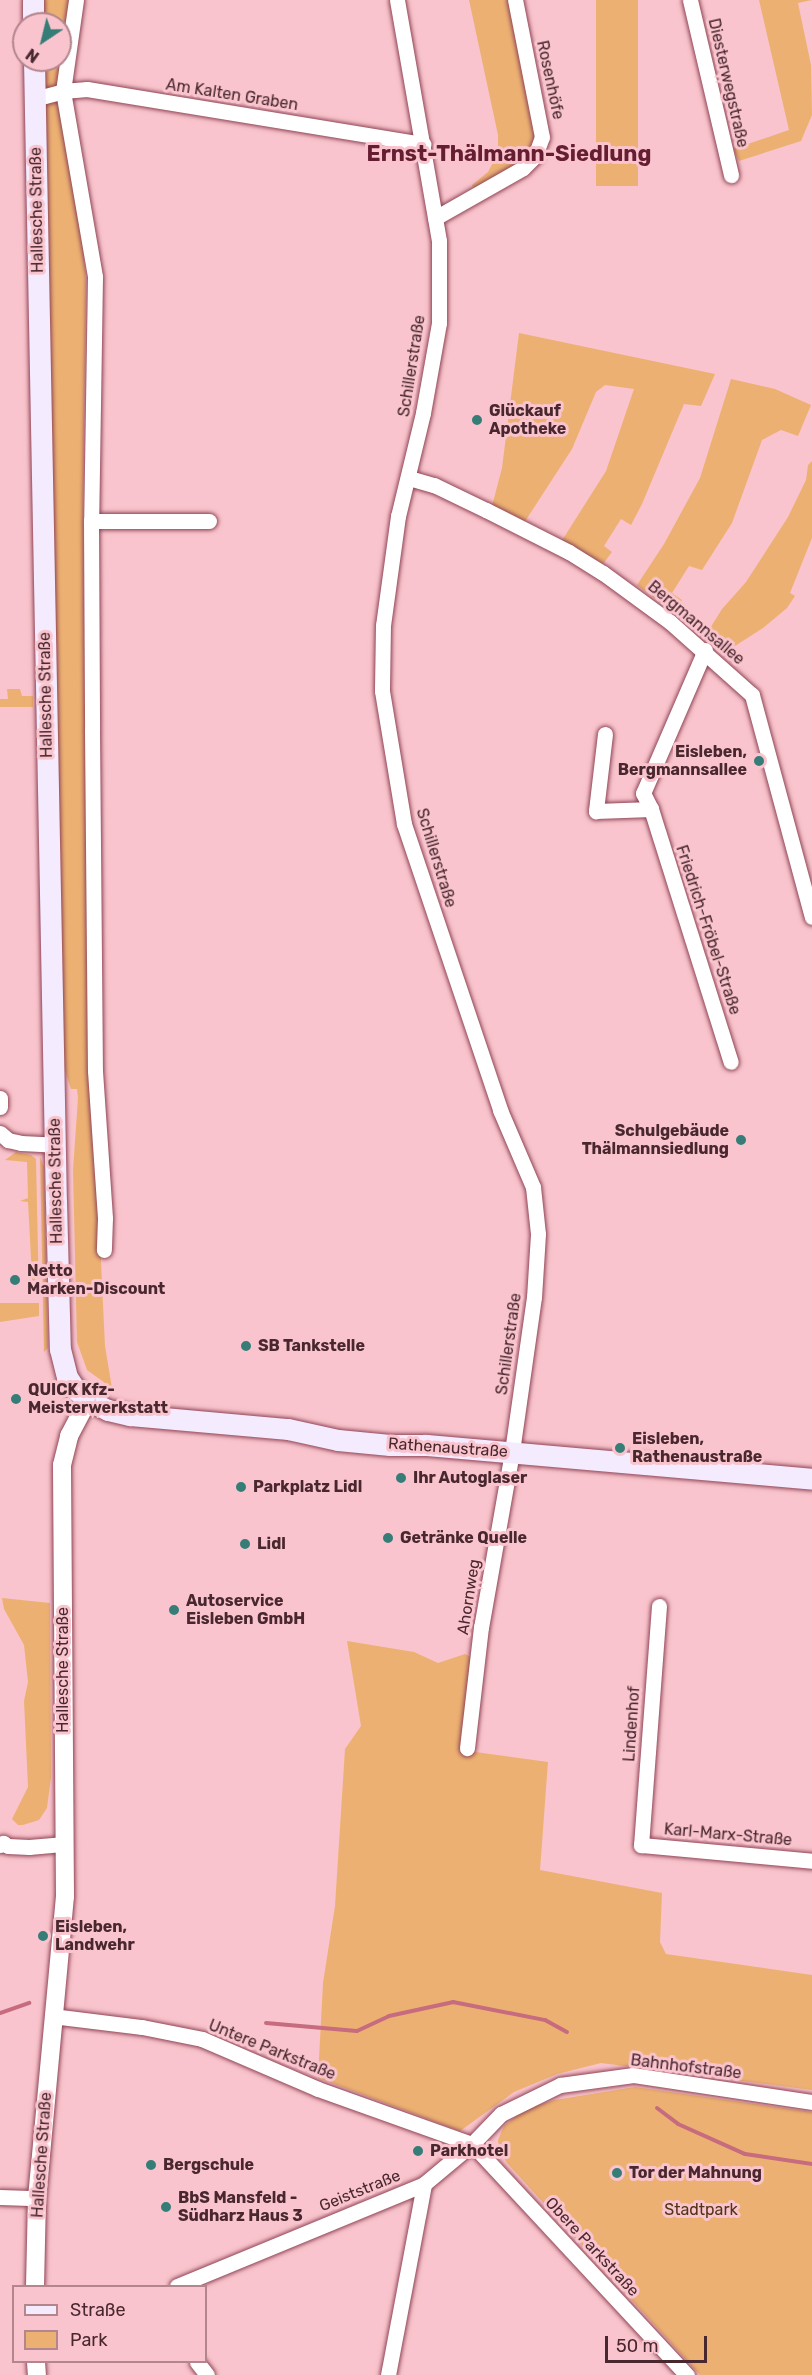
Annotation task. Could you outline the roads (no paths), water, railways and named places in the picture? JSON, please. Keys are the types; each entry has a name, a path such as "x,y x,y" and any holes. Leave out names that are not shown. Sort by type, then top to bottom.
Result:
{"main road":[{"name":"Hallesche Straße","path":"34,72 61,1357 64,1372 70,1383 88,1400"},
{"name":"Rathenaustraße","path":"88,1400 108,1410 143,1416 288,1429 338,1440 390,1445 426,1444 812,1479"}],"street":[{"path":"76,0 63,91 95,277 91,521 95,1071 105,1218 104,1250"},
{"name":"Schillerstraße","path":"397,0 424,144 435,218 440,263 439,323 409,478 398,516 383,626 382,691 404,824 500,1110 533,1187 538,1234 534,1297 512,1452"},
{"name":"Rosenhöfe","path":"435,218 523,168 535,156 543,137 514,0"},
{"name":"Diesterwegstraße","path":"690,0 731,175"},
{"name":"Am Kalten Graben","path":"34,99 63,91 87,89 424,144"},
{"name":"Bergmannsallee","path":"409,478 442,489 569,552 634,594 705,650 752,695 812,917"},
{"path":"91,521 209,521"},
{"name":"Friedrich-Fröbel-Straße","path":"705,650 643,794 651,809 731,1062"},
{"path":"605,734 596,811 651,809"},
{"path":"0,1098 0,1107"},
{"path":"0,1133 14,1142 56,1145"},
{"name":"Hallesche Straße","path":"35,2285 37,2198 52,2016 65,1897 62,1465 69,1436 88,1400"},
{"name":"Ahornweg","path":"467,1748 481,1627 512,1452"},
{"name":"Lindenhof","path":"641,1845 659,1606"},
{"path":"2,1844 29,1847 65,1844"},
{"name":"Karl-Marx-Straße","path":"641,1845 812,1861"},
{"name":"Untere Parkstraße","path":"52,2016 142,2027 202,2039 318,2088 472,2144"},
{"name":"Bahnhofstraße","path":"424,2184 472,2144 501,2114 560,2085 633,2075 812,2102"},
{"name":"Obere Parkstraße","path":"472,2144 687,2375"},
{"path":"391,2373 424,2184"},
{"name":"Geiststraße","path":"179,2285 424,2184"},
{"path":"0,2197 37,2198"}],"waterway":[{"path":"266,2023 357,2031 389,2016 453,2002 545,2020 567,2032"},
{"path":"0,2013 29,2003"},
{"path":"657,2108 678,2124 745,2154 812,2164"}],"place":[{"name":"Glückauf Apotheke","path":"477,420"},
{"name":"Eisleben, Bergmannsallee","path":"759,761"},
{"name":"Schulgebäude Thälmannsiedlung","path":"741,1140"},
{"name":"Netto Marken-Discount","path":"15,1280"},
{"name":"SB Tankstelle","path":"246,1346"},
{"name":"QUICK Kfz- Meisterwerkstatt","path":"16,1399"},
{"name":"Eisleben, Rathenaustraße","path":"620,1448"},
{"name":"Ihr Autoglaser","path":"401,1478"},
{"name":"Parkplatz Lidl","path":"241,1487"},
{"name":"Getränke Quelle","path":"388,1538"},
{"name":"Lidl","path":"245,1544"},
{"name":"Autoservice Eisleben GmbH","path":"174,1610"},
{"name":"Eisleben, Landwehr","path":"43,1936"},
{"name":"Parkhotel","path":"418,2151"},
{"name":"Bergschule","path":"151,2165"},
{"name":"Tor der Mahnung","path":"617,2173"},
{"name":"BbS Mansfeld - Südharz Haus 3","path":"166,2207"}],"district":[{"name":"Ernst-Thälmann-Siedlung","path":"509,154"}],"park label":[{"name":"Stadtpark","path":"701,2210"}]}
